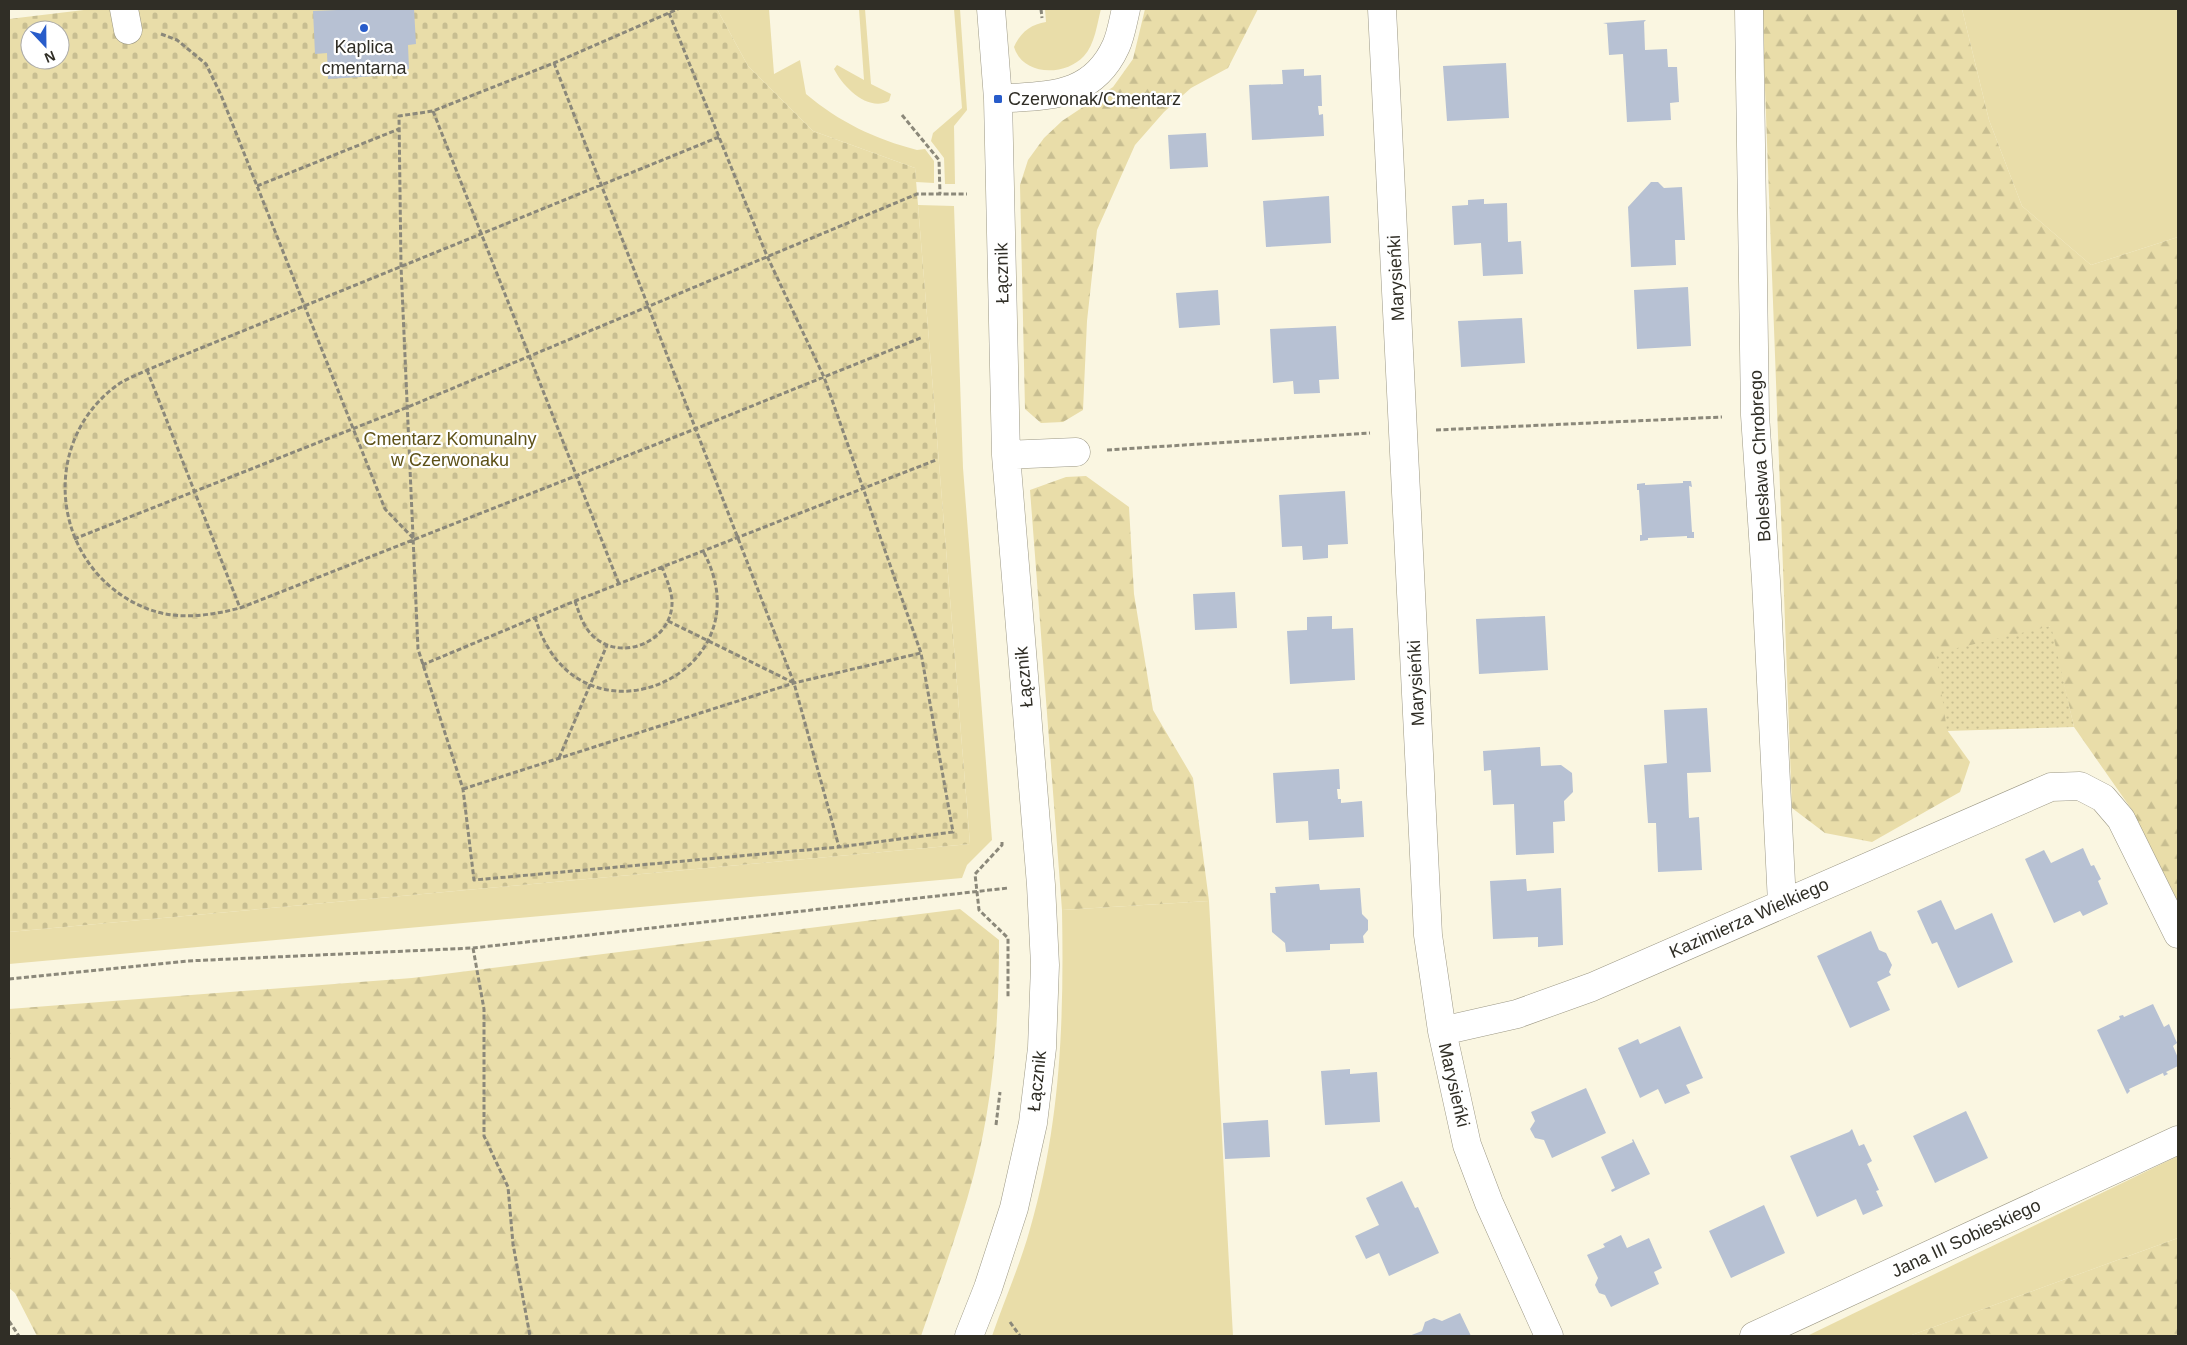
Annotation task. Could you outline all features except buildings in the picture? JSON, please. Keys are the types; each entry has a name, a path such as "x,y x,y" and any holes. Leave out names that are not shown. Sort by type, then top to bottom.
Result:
{"street":[{"name":"Łącznik","path":"969,1336 988,1288 1014,1208 1033,1123 1042,1038 1044,964 1041,885 1006,455 998,99 991,9"},
{"path":"998,99 1060,94 1085,85 1103,66 1116,46 1126,9"},
{"name":"Marysieńki","path":"1382,9 1428,935 1442,1031 1467,1145 1489,1203 1549,1336"},
{"name":"Bolesława Chrobrego","path":"1749,9 1756,415 1782,903"},
{"path":"1006,455 1076,452"},
{"name":"Kazimierza Wielkiego","path":"1442,1031 1517,1014 1592,988 1782,903 2051,787 2080,786 2103,798 2121,819 2178,934"},
{"name":"Jana III Sobieskiego","path":"1754,1336 2178,1140"}],"path":[{"path":"669,13 767,256 824,377 921,653 953,832 839,847 474,880 464,789 418,650 401,266 399,116 433,111 554,63 678,9"},
{"path":"1041,9 1042,18"},
{"path":"126,20 177,40 206,64 221,95 355,428 385,509 414,539"},
{"path":"554,63 794,683 839,847"},
{"path":"433,111 619,584"},
{"path":"902,115 939,160 940,194"},
{"path":"257,186 399,129"},
{"path":"719,136 146,370 116,386 91,411 73,444 65,472 65,506 74,539 91,567 115,591 144,608 174,616 208,616 240,608 923,337"},
{"path":"74,539 408,407 917,194 1000,194"},
{"path":"967,194 967,203"},
{"path":"146,370 240,608"},
{"path":"422,665 575,601 936,460"},
{"path":"535,617 546,646 554,658 577,678 591,684 621,691 651,688 678,675 700,653 708,640 716,614 717,588 703,551"},
{"path":"575,601 586,627 592,635 607,645 625,649 645,644 654,639 668,621 672,601 662,567"},
{"path":"668,621 794,683"},
{"path":"559,758 607,645"},
{"path":"464,789 794,683 921,653"},
{"path":"1001,835 1002,845 975,874 979,910 1008,938 1008,1006"},
{"path":"9,979 187,961 473,948 976,890 1041,885"},
{"path":"473,948 484,1009 484,1136 508,1187 513,1244 530,1336"},
{"path":"995,1127 1000,1090"},
{"path":"9,1321 19,1336"}],"green space":[{"name":"Cmentarz Komunalny w Czerwonaku","path":"92,9 717,9 748,66 813,131 915,168 970,844 9,932 9,19"},
{"path":"717,9 769,9 774,74 800,60 806,94 831,113 872,135 917,150 925,149 934,161 934,183 916,182 915,168 813,131 748,66"},
{"path":"859,9 865,9 871,84 891,94 889,101 881,104 873,103 857,96 843,83 834,69 837,65 864,80"},
{"path":"954,9 960,9 967,110 954,126 955,184 945,184 944,158 931,141 933,133 962,108"},
{"path":"1045,9 1101,9 1091,46 1076,63 1056,70 1046,70 1026,64 1019,57 1014,47 1019,37 1036,25 1046,22"},
{"path":"1145,9 1258,9 1228,68 1191,88 1164,112 1135,145 1097,230 1087,321 1083,410 1063,422 1041,423 1025,409 1020,185 1028,160 1044,138 1062,121 1113,87 1133,59"},
{"path":"1762,9 1962,9 1989,120 2022,206 2091,265 2178,237 2178,902 2132,810 2074,727 2050,626 1947,730 1970,762 1960,792 1872,842 1825,833 1792,808"},
{"path":"1962,9 2178,9 2178,237 2091,265 2022,206 1989,120"},
{"path":"918,205 954,206 963,468 992,840 967,865 962,878 9,964 9,932 970,844"},
{"path":"1086,476 1129,507 1134,594 1153,710 1193,778 1209,901 1062,910 1030,490 1066,477"},
{"path":"2051,626 2074,727 1947,731 1936,653"},
{"path":"1209,901 1233,1336 992,1336 1026,1242 1048,1150 1054,1110 1061,1031 1062,910"},
{"path":"960,909 999,940 994,1058 981,1145 974,1174 956,1235 921,1336 37,1336 15,1293 9,1288 9,1009 412,978"},
{"path":"2178,1156 2178,1238 1909,1336 1807,1336"},
{"path":"2178,1238 2178,1336 1909,1336"}],"place":[{"name":"Kaplica cmentarna","path":"364,28"},
{"name":"Czerwonak/Cmentarz","path":"998,99"}]}
